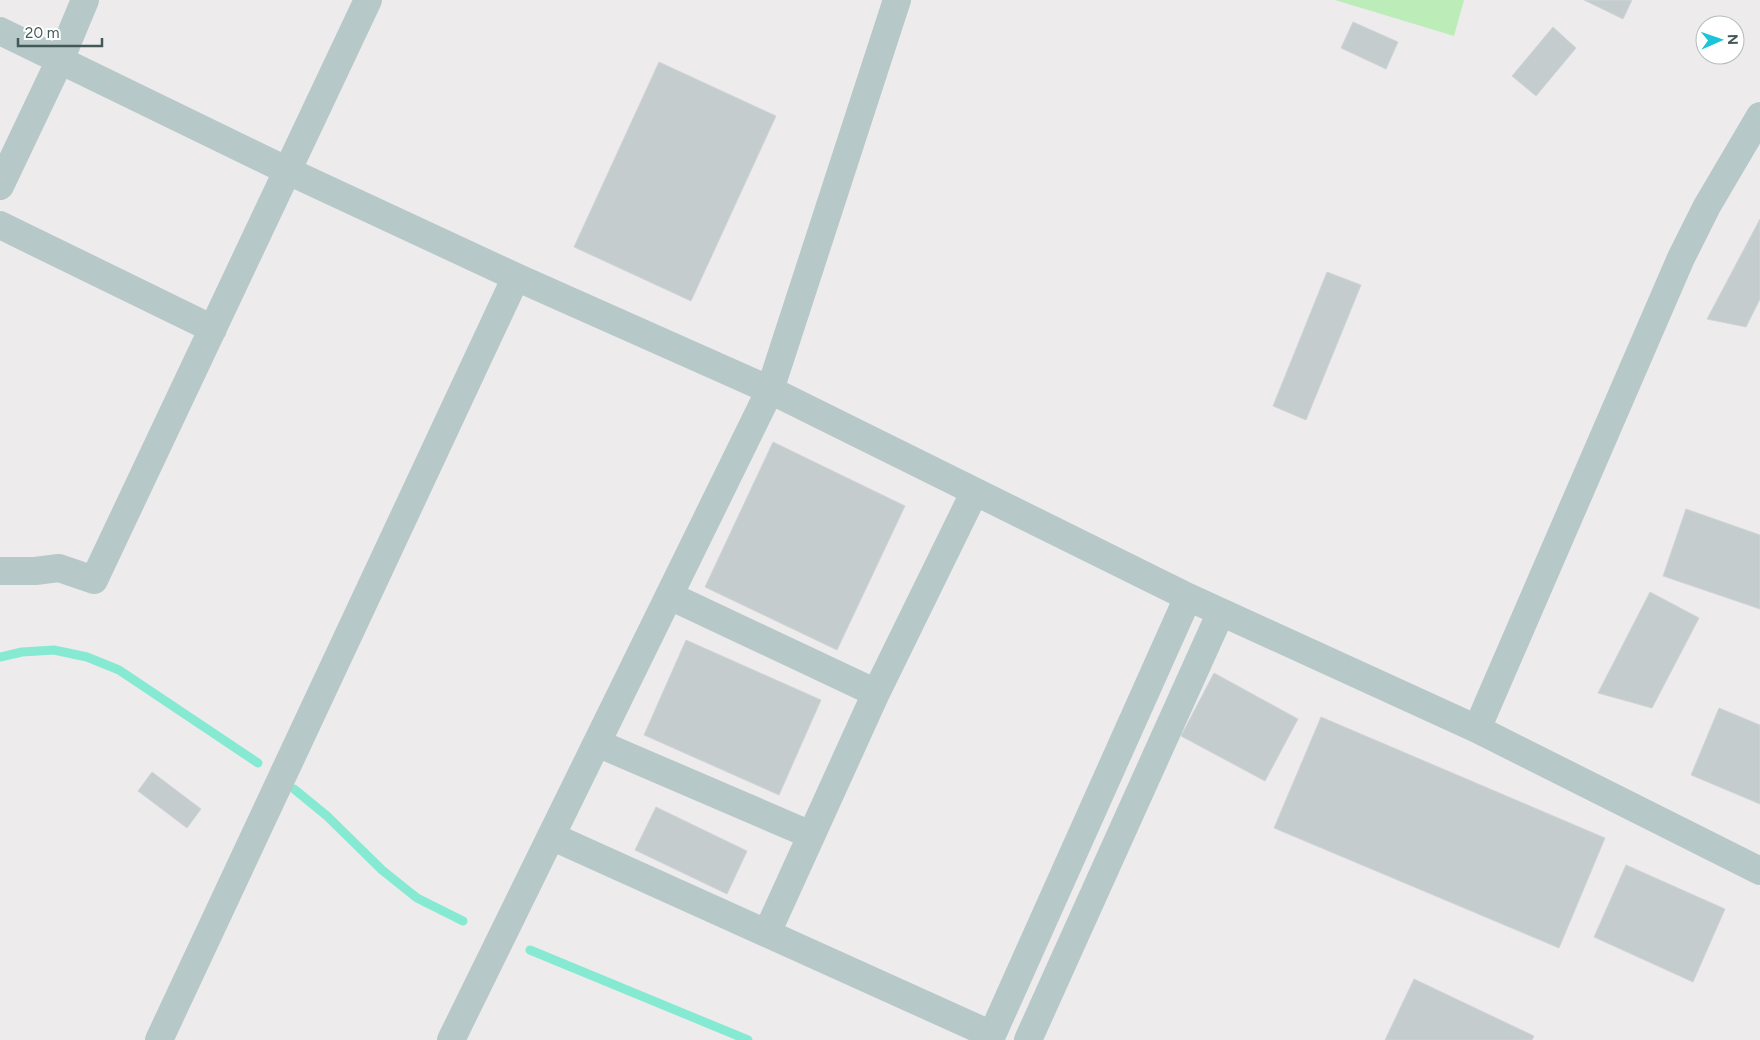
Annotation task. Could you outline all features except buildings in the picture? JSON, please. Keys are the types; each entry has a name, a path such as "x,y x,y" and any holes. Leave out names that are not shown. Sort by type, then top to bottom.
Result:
{"street":[{"path":"0,186 60,60 85,0"},
{"path":"0,571 35,571 59,568 94,580 368,0"},
{"path":"451,1040 770,390 897,0"},
{"path":"0,31 288,171 516,277 770,390 974,493 1188,597 1477,729 1760,871"},
{"path":"1477,729 1681,258 1707,206 1760,116"},
{"path":"0,226 213,329"},
{"path":"159,1040 516,277"},
{"path":"767,933 876,693 974,493"},
{"path":"670,596 876,693"},
{"path":"551,836 992,1035 1188,597"},
{"path":"1028,1040 1221,612"},
{"path":"597,743 811,835"}],"green space":[{"path":"1335,0 1464,0 1454,36"}],"waterway":[{"path":"0,657 22,652 54,650 87,657 119,670 258,763"},
{"path":"294,789 327,816 382,870 417,898 463,921"},
{"path":"530,950 748,1040"}]}
